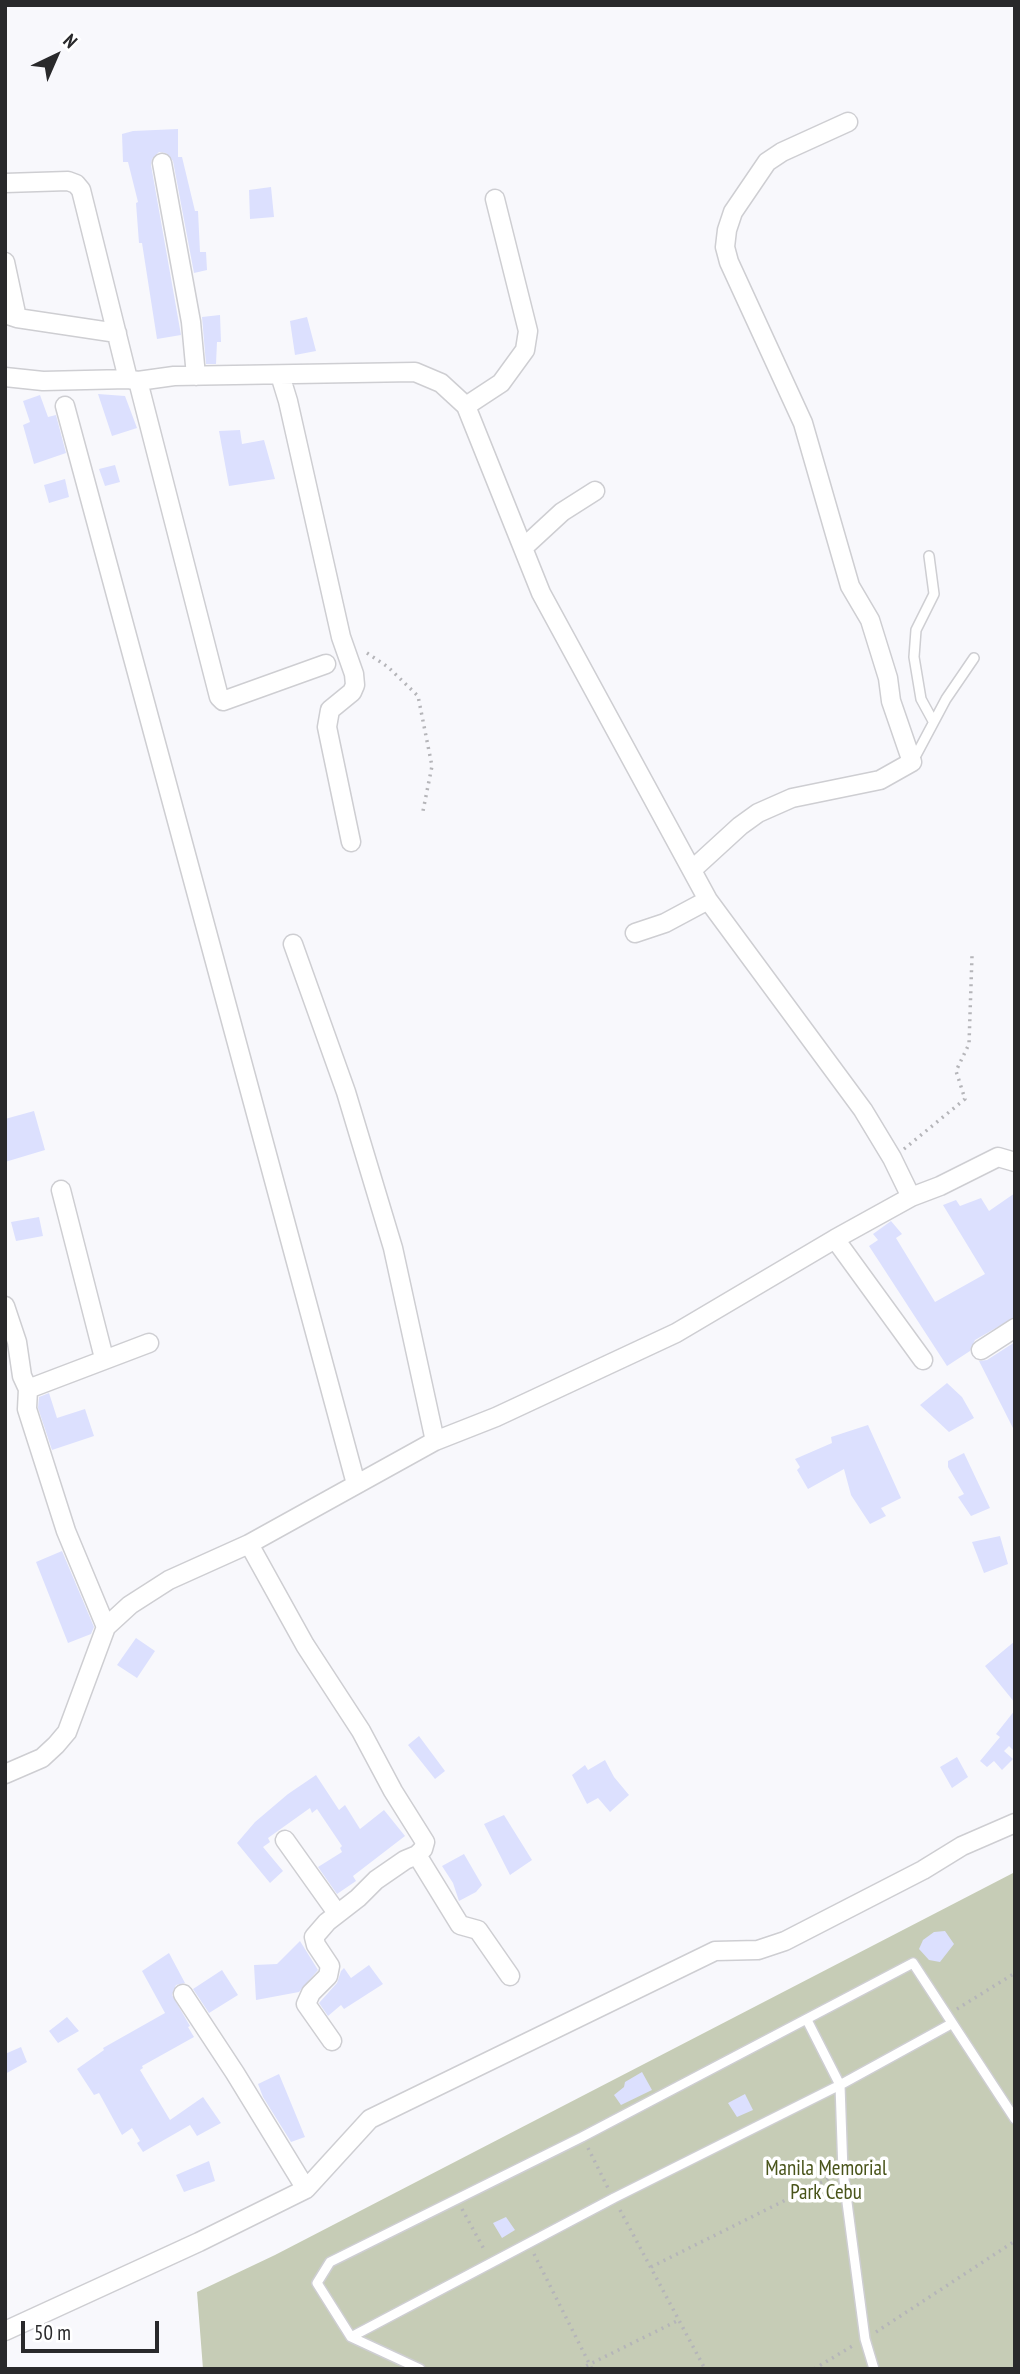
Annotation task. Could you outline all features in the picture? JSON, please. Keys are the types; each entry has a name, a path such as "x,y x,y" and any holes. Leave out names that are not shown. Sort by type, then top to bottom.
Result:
{"street":[{"path":"693,869 758,813 792,798 880,780 912,762 891,701 888,678 873,631 850,586 803,422 729,262 725,247 733,212 767,162 782,152 848,122"},
{"path":"162,163 191,322 196,376"},
{"path":"5,183 68,181 81,190 117,333 133,380 219,697 223,701 326,664"},
{"path":"466,406 501,383 525,349 527,331 495,199"},
{"path":"5,262 11,316 117,333"},
{"path":"5,377 43,382 133,380 174,376 415,372 441,383 466,406 541,593 708,900 863,1110 892,1158 911,1197"},
{"path":"280,375 341,637 354,674 355,685 352,692 330,710 327,727 351,842"},
{"path":"65,406 356,1484"},
{"path":"523,548 562,512 595,491"},
{"path":"635,933 665,923 708,900"},
{"path":"293,944 346,1092 393,1248 435,1441"},
{"path":"5,1774 42,1758 67,1732 106,1627 130,1605 169,1580 249,1544 435,1441 496,1417 676,1334 911,1197 1006,1160 1015,1147"},
{"path":"61,1190 104,1358"},
{"path":"835,1239 923,1360"},
{"path":"5,1306 17,1342 22,1376 28,1388 27,1409 66,1531 106,1627"},
{"path":"981,1350 1015,1328"},
{"path":"28,1388 149,1343"},
{"path":"249,1544 304,1645 361,1731 393,1791 425,1842 423,1849 416,1855 386,1874 337,1913 314,1937 316,1945 330,1966 328,1976 311,1993 306,2004 332,2040"},
{"path":"5,2331 199,2242 306,2189 370,2119 715,1951 758,1950 785,1941 923,1870 962,1846 1015,1823"},
{"path":"285,1840 337,1913"},
{"path":"416,1855 460,1925 478,1930 510,1976"},
{"path":"183,1994 306,2189"}],"lane":[{"path":"929,556 934,594 916,629 914,657 921,699 933,721"},
{"path":"912,762 928,737 933,721 974,658"},
{"path":"420,2369 351,2337 317,2283 330,2262 582,2137 913,1963 1015,2119"},
{"path":"807,2020 840,2085 844,2172 865,2339 874,2369"},
{"path":"351,2337 614,2198 840,2085 948,2020"}],"path":[{"path":"341,637 388,667 418,696 432,766 423,811"},
{"path":"892,1158 965,1099 956,1071 969,1044 972,956"},
{"path":"948,2020 1015,1973"},
{"path":"582,2137 705,2369"},
{"path":"651,2267 844,2172"},
{"path":"456,2199 491,2262"},
{"path":"814,2369 1015,2241"},
{"path":"529,2242 593,2369"},
{"path":"580,2369 679,2320"}],"green space":[{"name":"Manila Memorial Park Cebu","path":"1015,1872 1015,2369 203,2369 197,2292 275,2255"}],"building":[{"path":"178,129 178,157 182,157 195,211 198,211 200,252 206,252 207,270 194,273 173,161 166,153 159,152 152,159 151,165 181,335 157,339 142,243 139,243 138,202 128,162 123,162 122,134"},
{"path":"271,187 274,217 250,219 249,190"},
{"path":"220,315 221,342 217,342 216,364 206,364 202,317"},
{"path":"307,317 316,351 295,355 290,321"},
{"path":"98,394 125,396 137,428 112,436"},
{"path":"40,395 48,417 56,415 66,453 34,464 23,425 30,422 23,401"},
{"path":"240,430 242,444 264,440 275,479 229,486 219,431"},
{"path":"115,465 120,482 105,486 99,469"},
{"path":"65,479 69,497 49,503 44,485"},
{"path":"34,1111 45,1150 5,1162 5,1119"},
{"path":"1015,1193 1015,1317 975,1340 970,1351 947,1366 869,1246 878,1240 873,1234 891,1221 902,1234 896,1238 935,1302 985,1274 943,1205 956,1200 960,1206 981,1198 989,1211"},
{"path":"39,1217 43,1236 16,1241 11,1222"},
{"path":"1015,1342 1015,1432 979,1361 987,1360"},
{"path":"947,1383 962,1397 974,1418 949,1432 920,1405"},
{"path":"49,1393 57,1418 85,1409 94,1436 52,1450 38,1408 39,1397"},
{"path":"868,1425 901,1498 881,1508 886,1516 870,1524 851,1495 844,1469 808,1489 797,1470 800,1467 795,1459 832,1443 831,1437"},
{"path":"964,1453 990,1508 971,1516 958,1497 964,1494 948,1467 948,1461"},
{"path":"1000,1536 1008,1564 984,1573 972,1542"},
{"path":"62,1551 94,1627 91,1634 68,1643 36,1562"},
{"path":"136,1638 155,1651 137,1678 117,1665"},
{"path":"1015,1641 1015,1703 985,1666"},
{"path":"1015,1710 1015,1752 1009,1746 1004,1751 1013,1759 1002,1770 994,1761 987,1767 980,1761 1000,1737 996,1734"},
{"path":"419,1736 445,1771 435,1779 408,1745"},
{"path":"957,1757 968,1777 952,1788 940,1767"},
{"path":"605,1760 614,1777 629,1795 610,1812 598,1798 587,1804 572,1775 585,1765 588,1770"},
{"path":"316,1775 339,1810 345,1805 360,1829 384,1810 405,1836 353,1876 356,1881 337,1894 318,1867 342,1852 342,1846 317,1809 312,1813 310,1808 268,1838 270,1842 263,1847 283,1871 270,1883 237,1843 255,1822"},
{"path":"504,1815 532,1860 510,1875 484,1824"},
{"path":"464,1854 482,1885 476,1892 459,1901 453,1883 442,1866"},
{"path":"945,1931 954,1944 940,1962 929,1960 919,1949 923,1940 934,1932"},
{"path":"300,1941 318,1970 299,1992 256,2000 254,1965 277,1964"},
{"path":"169,1953 185,1983 176,1985 172,1995 194,2037 142,2066 140,2070 170,2120 203,2097 221,2123 197,2136 190,2125 143,2152 132,2128 122,2135 99,2093 94,2095 77,2069 104,2050 103,2048 165,2013 142,1971"},
{"path":"369,1965 383,1984 344,2009 341,2005 328,2016 319,2003 337,1983 341,1971 344,1968 351,1978"},
{"path":"222,1970 238,1995 209,2013 193,1989"},
{"path":"67,2017 79,2031 58,2043 49,2031"},
{"path":"21,2047 27,2062 5,2074 5,2054"},
{"path":"642,2072 652,2090 621,2105 614,2095 624,2087 625,2082"},
{"path":"279,2074 305,2137 291,2142 258,2084"},
{"path":"745,2094 753,2110 737,2117 728,2103"},
{"path":"209,2161 215,2181 184,2192 176,2175"},
{"path":"506,2217 515,2230 502,2238 493,2223"}]}
